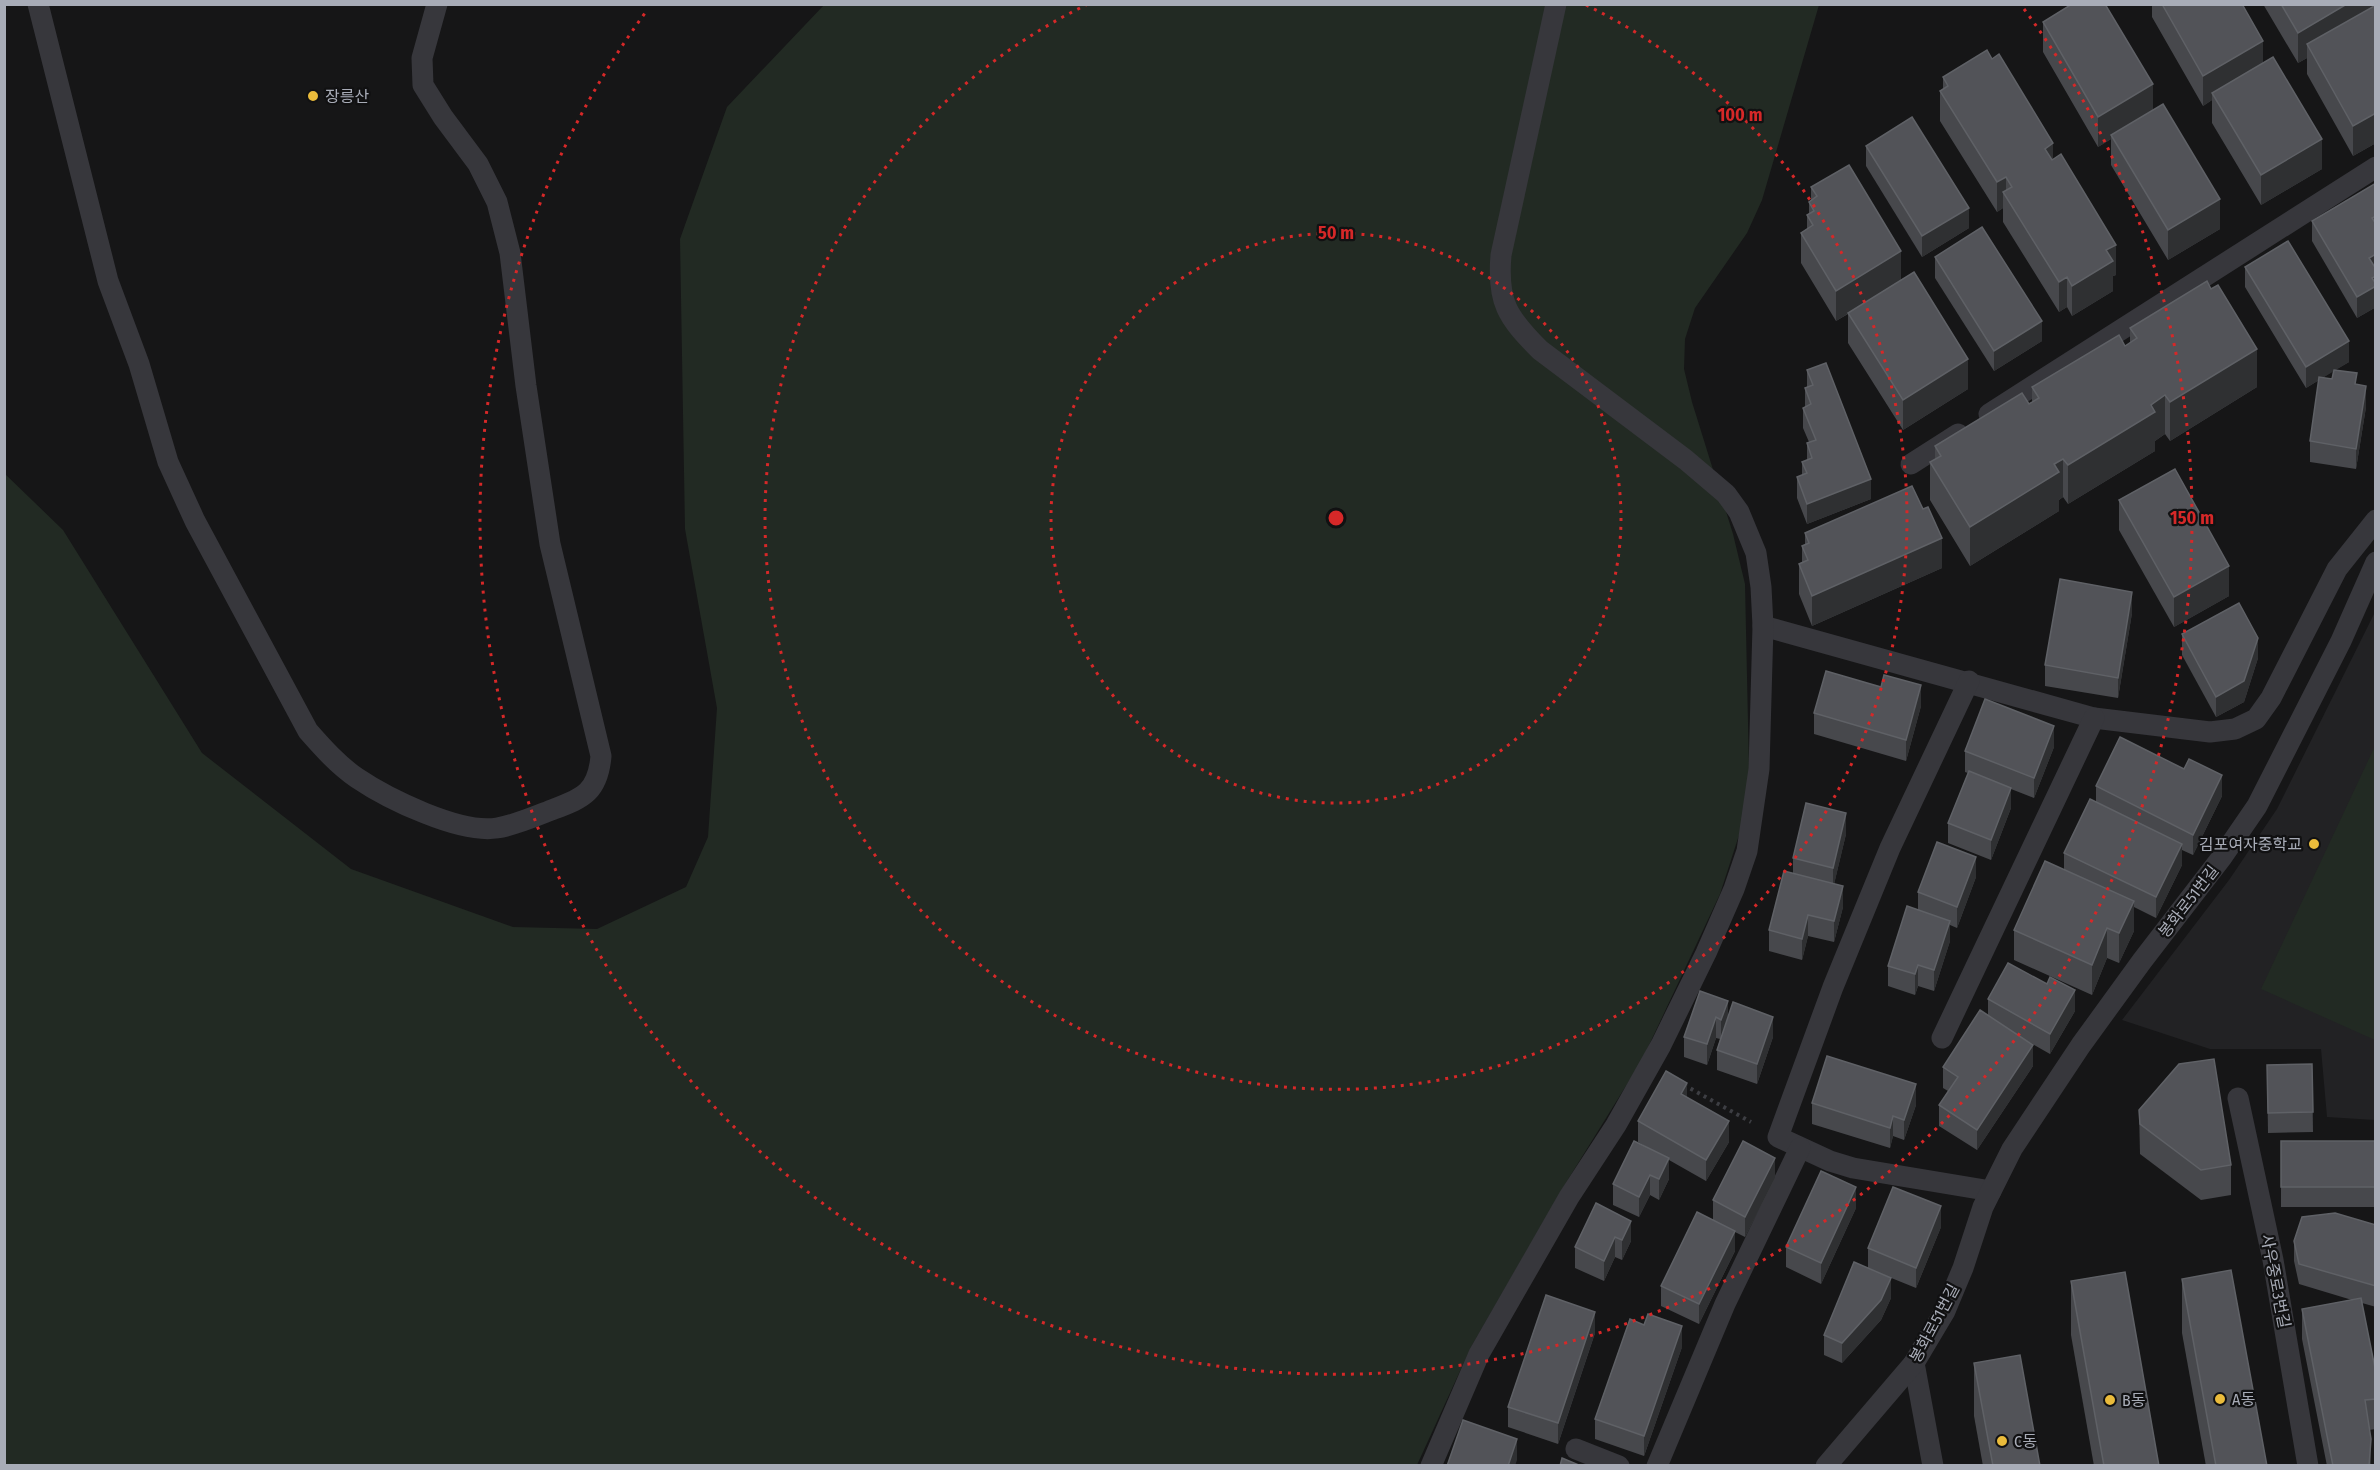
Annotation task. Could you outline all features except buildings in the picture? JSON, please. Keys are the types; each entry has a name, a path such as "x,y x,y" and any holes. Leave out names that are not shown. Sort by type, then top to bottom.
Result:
{"lane":[{"path":"38,4 108,280 138,364 168,462 195,521 308,730 328,755 357,778 402,803 434,817 470,827 496,828 573,802 589,790 599,775 601,756 550,544 526,386 510,253 497,202 478,164 443,117 423,85 422,58 437,4"},
{"path":"1431,1466 1484,1345 1648,1066 1706,953 1734,889 1747,851 1759,769 1763,626 1761,587 1756,553 1740,512 1726,494 1660,440 1540,350 1519,329 1503,303 1499,280 1501,255 1556,4"},
{"path":"1911,464 2376,167"},
{"path":"1763,626 1969,681 2094,718 2210,732 2235,729 2256,719 2271,698 2337,569 2376,520"},
{"name":"봉화로51번길","path":"1826,1466 1914,1363 1945,1311 1991,1191 2012,1149 2062,1072 2142,961 2222,857 2257,806 2341,641 2376,562"},
{"path":"1969,681 1890,848 1833,987 1778,1137 1830,1161 1854,1168 1991,1191"},
{"path":"1942,1038 2094,718"},
{"name":"사우중로3번길","path":"2238,1098 2273,1260 2308,1466"},
{"path":"1657,1466 1725,1304 1800,1148"},
{"path":"1914,1363 1933,1466"},
{"path":"1576,1449 1619,1466"}],"path":[{"path":"1648,1066 1778,1137"}],"shaded area":[{"path":"824,5 1819,5 1762,200 1747,233 1695,308 1685,339 1684,369 1692,402 1733,534 1745,584 1749,769 1741,829 1720,894 1642,1060 1567,1181 1471,1347 1417,1465 5,1465 4,473 63,530 202,753 351,869 513,927 597,929 686,887 708,837 717,708 685,529 680,239 727,107"},
{"name":"김포여자중학교","path":"2375,612 2375,1120 2327,1117 2321,1049 2210,1049 2122,1020 2229,880 2277,809"},
{"path":"2375,746 2376,1040 2261,989"}],"place":[{"name":"장릉산","path":"313,96"},
{"name":"김포여자중학교","path":"2314,844"},
{"name":"A동","path":"2220,1399"},
{"name":"B동","path":"2110,1400"},
{"name":"C동","path":"2002,1441"}]}
